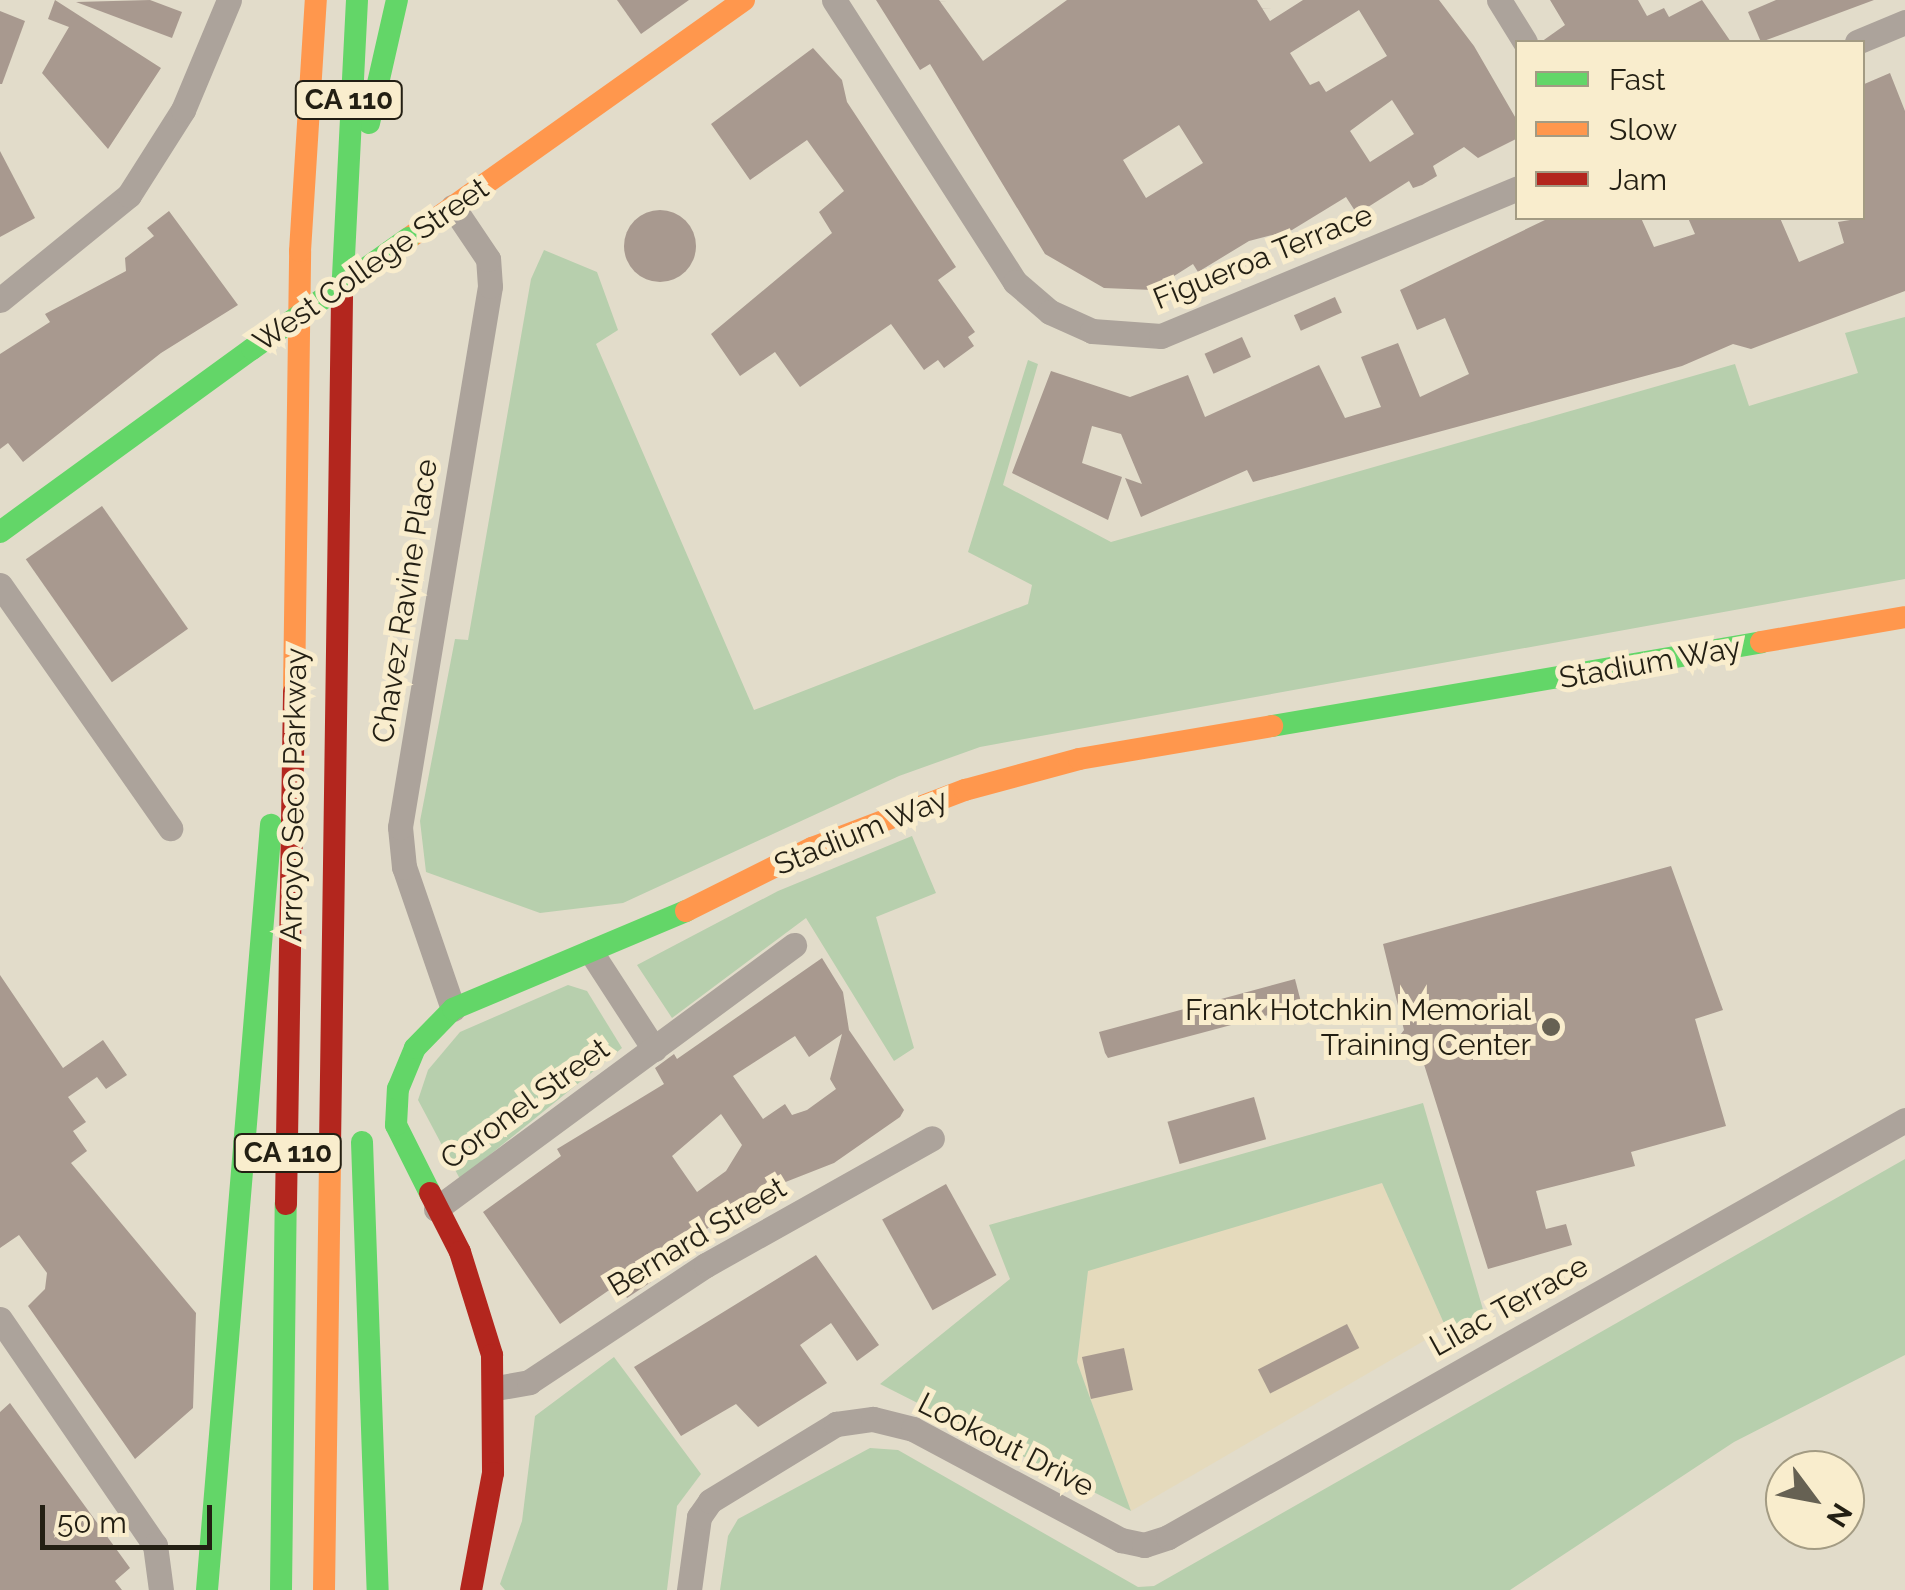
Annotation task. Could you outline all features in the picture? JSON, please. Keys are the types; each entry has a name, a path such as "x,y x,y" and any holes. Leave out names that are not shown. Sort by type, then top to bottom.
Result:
{"main road":[{"name":"Arroyo Seco Parkway","path":"281,1590 300,251 316,0"},
{"name":"Arroyo Seco Parkway","path":"324,1590 339,922 344,201 357,0"},
{"path":"344,201 397,0"},
{"name":"West College Street","path":"0,532 744,0"},
{"name":"Stadium Way","path":"471,1590 492,1473 496,1388 480,1306 436,1209 400,1145 398,1089 415,1048 452,1009 591,952 890,816 1080,760 1905,617"},
{"path":"206,1590 208,1522 264,861 296,716"},
{"path":"339,922 358,1064"},
{"path":"362,1120 378,1590"},
{"path":"196,1590 208,1522"}],"street":[{"path":"0,300 129,195 183,110 229,0"},
{"name":"Figueroa Terrace","path":"834,0 1015,282 1050,312 1092,332 1161,336 1515,189"},
{"path":"1499,0 1524,40"},
{"path":"1863,40 1905,22"},
{"name":"Chavez Ravine Place","path":"452,1009 404,866 400,827 490,286 488,259 453,207"},
{"path":"0,585 170,828"},
{"path":"654,1050 794,945"},
{"name":"Coronel Street","path":"436,1209 654,1050 591,952"},
{"name":"Lilac Terrace","path":"1144,1545 1905,1120"},
{"name":"Bernard Street","path":"496,1388 529,1382 706,1265 932,1138"},
{"path":"0,1319 155,1545 160,1590"},
{"name":"Lookout Drive","path":"688,1590 699,1517 710,1501 836,1424 873,1419 913,1429 1144,1545"}],"shaded area":[{"path":"1382,1183 1446,1328 1131,1511 1077,1362 1088,1270"}],"green space":[{"path":"544,250 597,272 618,330 596,344 754,710 1028,604 1032,585 968,552 1028,360 1038,364 1003,485 1111,542 1735,364 1749,406 1858,373 1845,333 1905,317 1905,579 980,747 899,776 623,903 540,913 426,872 420,821 455,639 468,640 531,279"},
{"path":"912,836 936,893 876,917 914,1048 894,1061 806,918 672,1018 637,965 778,891"},
{"path":"568,985 587,991 622,1048 460,1179 418,1100 428,1070 460,1032"},
{"path":"1423,1103 1484,1313 1446,1328 1382,1183 1088,1271 1077,1362 1131,1511 880,1384 1010,1279 989,1225"},
{"path":"1905,1159 1905,1355 1734,1442 1510,1590 720,1590 728,1536 738,1519 870,1448 898,1450 1138,1587 1154,1586"},
{"path":"614,1357 701,1474 677,1506 667,1590 505,1590 500,1584 522,1521 535,1416"}],"building":[{"path":"55,0 161,68 108,149 42,73 69,27 48,19"},
{"path":"150,0 182,12 172,38 76,2"},
{"path":"617,0 689,0 641,34"},
{"path":"876,0 939,0 983,61 1067,0 1257,0 1270,21 1303,0 1439,0 1474,46 1515,117 1515,140 1478,158 1464,147 1433,166 1437,176 1422,185 1413,188 1409,181 1357,214 1346,197 1292,230 1249,241 1198,272 1193,264 1152,290 1104,288 1045,254 930,64 920,70","holes":["1359,10 1387,56 1326,92 1319,81 1310,85 1290,53","1392,100 1414,134 1370,162 1350,131","1179,125 1203,163 1146,198 1123,160"]},
{"path":"1550,0 1638,0 1647,16 1664,8 1669,17 1702,0 1730,40 1544,40 1565,25"},
{"path":"1776,0 1874,0 1766,40 1760,40 1748,12"},
{"path":"0,11 25,21 2,84 0,84"},
{"path":"813,48 842,80 847,102 956,267 938,280 975,332 968,337 974,346 944,368 938,360 924,370 891,324 800,387 775,352 740,376 711,334 832,233 819,212 844,191 807,140 750,180 711,124"},
{"path":"1890,73 1905,111 1905,291 1751,349 1733,344 1682,366 1253,482 1247,470 1141,517 1125,478 1142,484 1121,434 1092,426 1082,463 1122,477 1108,520 1012,473 1051,371 1130,397 1188,375 1205,417 1319,365 1345,418 1381,407 1361,357 1398,343 1420,397 1469,374 1445,318 1417,330 1400,290 1545,220 1642,220 1654,247 1695,234 1689,220 1781,220 1799,262 1844,243 1838,222 1865,220 1865,84"},
{"path":"0,151 35,218 0,237"},
{"path":"660,210 686,220 696,246 686,272 660,282 634,272 624,246 634,220"},
{"path":"169,211 238,305 161,353 23,462 8,443 0,449 0,354 50,322 45,314 126,271 125,258 154,236 147,228"},
{"path":"1335,297 1342,313 1301,331 1294,315"},
{"path":"1242,337 1251,357 1213,374 1205,354"},
{"path":"102,506 188,629 112,682 26,559"},
{"name":"Frank Hotchkin Memorial Training Center","path":"1671,866 1723,1010 1695,1019 1726,1126 1631,1152 1635,1166 1536,1191 1546,1229 1566,1224 1572,1245 1488,1269 1422,1058 1394,1058 1391,1047 1404,1030 1383,944"},
{"path":"822,958 843,992 849,1030 904,1110 900,1117 834,1163 783,1183 779,1177 743,1201 749,1209 723,1226 719,1220 646,1274 651,1282 627,1298 618,1284 560,1324 483,1212 561,1156 557,1149 664,1084 655,1068 674,1054 677,1059","holes":["842,1034 830,1079 836,1089 807,1110 792,1115 785,1104 763,1119 733,1076 795,1036 809,1057","721,1114 742,1145 726,1171 697,1192 672,1156"]},
{"path":"0,975 63,1068 103,1040 127,1075 106,1089 97,1077 68,1097 86,1122 73,1131 87,1151 71,1163 196,1313 193,1408 135,1459 28,1306 45,1289 47,1273 19,1235 0,1248"},
{"path":"1295,979 1302,1006 1108,1058 1105,1053 1099,1032"},
{"path":"1254,1097 1266,1139 1180,1164 1167,1122"},
{"path":"946,1184 996,1275 933,1310 882,1219"},
{"path":"816,1255 879,1345 857,1361 831,1323 800,1345 827,1383 758,1427 736,1404 681,1436 634,1367"},
{"path":"1347,1324 1359,1348 1270,1393 1258,1369"},
{"path":"1124,1348 1133,1390 1091,1399 1082,1357"},
{"path":"10,1403 130,1568 115,1581 122,1590 0,1590 0,1412"}],"traffic: fast":[{"path":"342,296 357,0"},
{"path":"369,123 397,0"},
{"path":"252,349 409,238"},
{"path":"0,532 252,349"},
{"path":"1272,726 1761,642"},
{"path":"207,1590 271,825"},
{"path":"430,1193 396,1125 398,1089 415,1048 453,1009 686,911"},
{"path":"362,1142 378,1590"},
{"path":"281,1590 286,1204"}],"traffic: slow":[{"path":"294,692 300,251 316,0"},
{"path":"409,238 744,0"},
{"path":"1761,642 1905,617"},
{"path":"686,911 812,848 965,790 1079,759 1272,726"},
{"path":"324,1590 330,1147"}],"traffic: jam":[{"path":"330,1147 342,296"},
{"path":"286,1204 294,692"},
{"path":"430,1193 460,1252 492,1355 493,1473 471,1590"}],"place":[{"name":"Frank Hotchkin Memorial Training Center","path":"1551,1027"}]}
